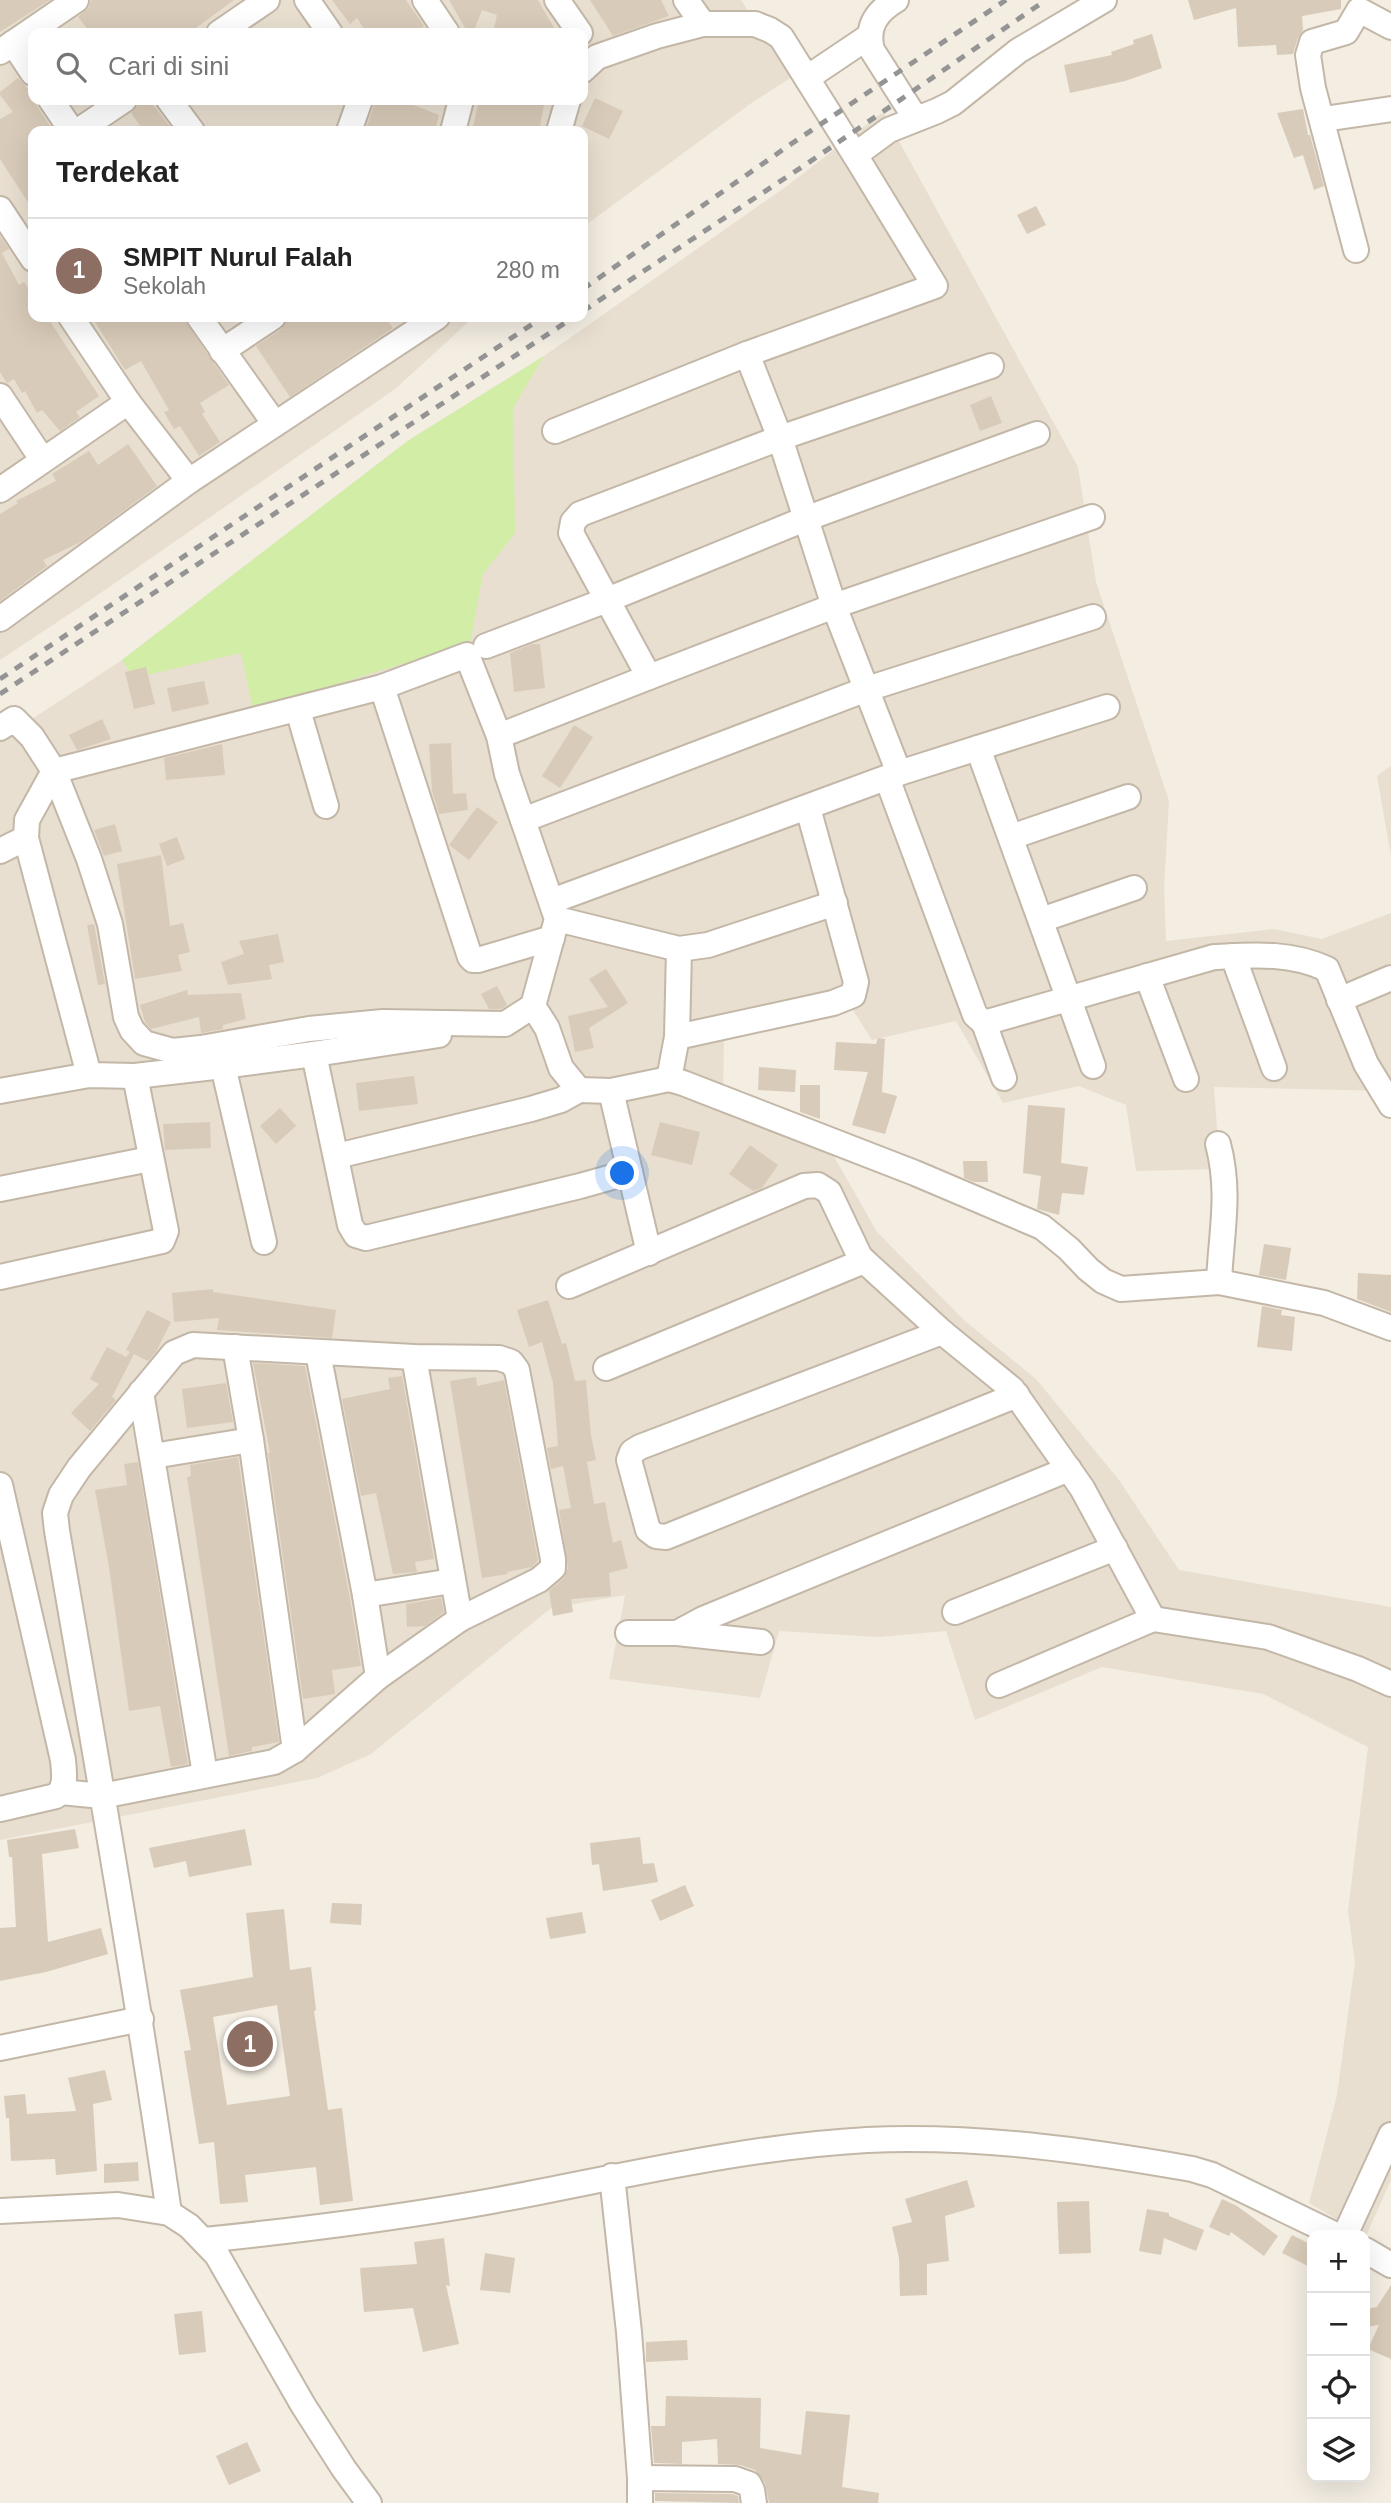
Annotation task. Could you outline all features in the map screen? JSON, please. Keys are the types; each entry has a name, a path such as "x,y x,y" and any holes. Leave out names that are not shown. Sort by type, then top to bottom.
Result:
{"street":[{"path":"35,28 76,0"},
{"path":"226,28 267,0"},
{"path":"307,0 327,28"},
{"path":"425,0 444,28"},
{"path":"557,0 574,28"},
{"path":"686,0 703,24"},
{"path":"814,73 868,37 878,12 896,0"},
{"path":"859,152 889,130 953,103 1017,51 1104,0"},
{"path":"1356,250 1324,120 1313,88 1308,55 1310,46 1318,39 1336,37 1346,32 1362,5 1391,27"},
{"path":"555,430 747,354 935,286 814,73 781,37 755,24 703,24 588,49"},
{"path":"28,33 6,48 28,69"},
{"path":"868,37 872,50 916,119"},
{"path":"54,105 69,126"},
{"path":"85,126 117,105"},
{"path":"173,105 188,126"},
{"path":"351,126 358,105"},
{"path":"454,126 460,105"},
{"path":"560,126 567,105"},
{"path":"1324,120 1391,109"},
{"path":"0,209 28,251"},
{"path":"74,322 128,402 189,481"},
{"path":"202,322 275,424"},
{"path":"222,351 266,322"},
{"path":"0,619 189,481 429,322"},
{"path":"747,354 780,438 834,606 867,689 893,776 975,1015 984,1023 1004,1078"},
{"path":"649,677 571,533 573,522 580,514 780,438 991,366"},
{"path":"0,396 42,459"},
{"path":"0,490 128,402"},
{"path":"486,646 805,519 1037,435"},
{"path":"499,736 834,606 1092,517"},
{"path":"523,820 867,689 1093,617"},
{"path":"0,1091 89,1075 135,1076 314,1055 505,1024 533,1006 553,919 507,774 499,736 467,655 382,687 54,771 27,820 26,838 89,1075"},
{"path":"382,687 473,960 478,960 553,919 807,808 893,776 1107,707"},
{"path":"298,710 326,806"},
{"path":"0,729 14,719 32,737 54,771 89,859 110,924 126,1017 132,1030 144,1042 173,1051 309,1029 383,1022 505,1024"},
{"path":"978,748 1093,1066"},
{"path":"1011,837 1128,797"},
{"path":"677,1037 833,1003 853,995 856,982 807,808"},
{"path":"0,851 26,838"},
{"path":"1041,920 1134,888"},
{"path":"553,919 679,949 708,945 835,903"},
{"path":"669,1079 677,1037 679,949"},
{"path":"1233,956 1274,1068"},
{"path":"984,1023 1214,957 1308,960 1327,970 1366,1064 1384,1078 1391,1105"},
{"path":"1147,976 1186,1079"},
{"path":"1339,1000 1391,978"},
{"path":"533,1006 547,1028 561,1068 579,1090"},
{"path":"314,1055 351,1225 356,1235 366,1238 630,1172"},
{"path":"223,1066 264,1242"},
{"path":"0,1277 162,1241 166,1231 135,1076"},
{"path":"337,1156 531,1109 561,1100 579,1090 611,1091 669,1079 915,1173 1042,1227 1103,1281 1121,1289 1219,1283 1324,1303 1391,1328"},
{"path":"611,1091 649,1253"},
{"path":"1218,1144 1224,1170 1225,1197 1219,1283"},
{"path":"0,1189 150,1159"},
{"path":"569,1286 804,1186 818,1185 829,1192 842,1224 864,1261 1017,1395 1082,1488 1153,1619"},
{"path":"606,1368 864,1261"},
{"path":"942,1332 632,1452 629,1460 648,1530 656,1536 666,1537 1017,1395"},
{"path":"61,1792 102,1796 274,1762 295,1750 379,1677 460,1619 539,1580 553,1568 517,1370 511,1362 499,1358 318,1353 192,1345 174,1353 79,1468 61,1494 55,1513 102,1796 141,2019 169,2213"},
{"path":"235,1347 251,1440 295,1750"},
{"path":"318,1353 379,1677"},
{"path":"414,1357 460,1619"},
{"path":"141,1392 205,1774"},
{"path":"153,1456 251,1440"},
{"path":"677,1633 702,1619 1069,1469"},
{"path":"0,1485 6,1541 63,1760 64,1778 61,1792 56,1796 0,1809"},
{"path":"955,1612 1115,1548"},
{"path":"365,1595 452,1581"},
{"path":"999,1685 1153,1619 1268,1637 1391,1684"},
{"path":"628,1633 677,1633 761,1642"},
{"path":"0,2048 141,2019"},
{"path":"1347,2230 1391,2135"},
{"path":"205,2240 397,2217 612,2176 766,2151 865,2140 924,2139 1050,2147 1110,2154 1192,2169 1212,2175 1326,2230"},
{"path":"612,2176 629,2332 640,2503"},
{"path":"0,2211 118,2205 169,2213 189,2226 217,2255 303,2405 369,2503"},
{"path":"1370,2253 1391,2265"},
{"path":"640,2478 735,2479 749,2484 754,2503"}],"shaded area":[{"path":"0,0 741,0 792,77 750,104 588,223 588,126 28,126 28,322 469,322 395,389 0,660"},
{"path":"883,112 1078,467 1096,582 1169,801 1164,887 1166,941 1274,929 1322,939 1391,913 1391,1116 1387,1091 1214,1087 1220,1169 1136,1171 1126,1105 1079,1086 1003,1103 956,1021 872,1040 849,1004 724,1039 723,1105 828,1146 877,1232 965,1321 1036,1379 1119,1480 1179,1570 1391,1607 1391,2180 1369,2230 1356,2230 1309,2203 1337,2095 1355,1962 1348,1911 1368,1747 1263,1694 1102,1667 975,1720 946,1631 879,1637 779,1631 760,1698 609,1679 625,1595 551,1608 371,1754 317,1778 0,1840 0,740 122,660 409,440 544,356 787,186"},
{"path":"1391,766 1391,856 1377,776"}],"green space":[{"path":"544,356 513,408 515,533 483,574 470,643 253,710 241,653 134,678 122,660 409,440"}],"building":[{"path":"0,0 50,0 0,32"},
{"path":"91,0 234,0 196,28 87,28 78,17 89,7"},
{"path":"332,0 406,0 424,26 364,28 357,18 350,24"},
{"path":"449,0 538,0 554,28 494,28 497,15 482,10 475,28 465,28"},
{"path":"590,0 661,0 669,16 613,36"},
{"path":"1188,0 1341,0 1341,9 1302,16 1303,30 1293,54 1277,55 1276,45 1238,47 1236,8 1194,20"},
{"path":"1152,34 1162,68 1125,81 1070,93 1064,65 1112,55 1111,52 1134,44 1133,40"},
{"path":"18,78 28,89 28,105 36,105 50,126 28,126 28,202 0,159 0,119 13,112 0,92"},
{"path":"595,98 623,111 609,139 588,129 588,126 582,126"},
{"path":"153,105 170,126 140,126 131,113 137,107"},
{"path":"374,105 414,105 439,115 436,126 367,126"},
{"path":"478,105 544,105 540,126 473,126"},
{"path":"1303,109 1324,186 1314,190 1303,155 1294,158 1277,113"},
{"path":"1036,206 1046,225 1027,234 1017,215"},
{"path":"0,236 9,249 2,253 19,285 24,282 28,288 28,322 50,322 99,396 76,412 80,417 60,431 42,410 37,413 25,391 22,393 14,379 7,383 0,372"},
{"path":"95,322 185,322 229,385 200,403 205,412 202,414 220,442 199,456 180,426 174,429 164,412 169,410 141,361 125,370"},
{"path":"286,322 389,322 393,328 290,397 256,346 282,329"},
{"path":"991,396 1002,423 980,431 970,405"},
{"path":"128,444 157,486 81,542 43,560 47,566 0,601 0,514 18,503 16,501 56,481 52,474 89,451 98,465"},
{"path":"532,644 540,644 545,688 514,692 510,653"},
{"path":"146,667 155,704 134,709 125,672"},
{"path":"204,681 209,704 172,712 167,688"},
{"path":"102,719 111,739 77,750 69,735"},
{"path":"574,725 593,737 560,788 542,776"},
{"path":"451,743 453,794 466,793 468,810 439,814 432,791 429,744"},
{"path":"222,744 225,775 166,780 164,758"},
{"path":"477,807 498,822 469,860 449,845"},
{"path":"115,824 122,851 104,856 94,830"},
{"path":"177,837 185,859 167,866 159,844"},
{"path":"161,855 170,926 183,923 190,952 178,955 182,971 135,979 117,864"},
{"path":"94,924 105,984 98,985 87,925"},
{"path":"278,934 284,962 269,965 272,979 228,985 221,962 244,954 239,941"},
{"path":"606,969 628,1003 589,1028 594,1048 575,1052 568,1016 608,1007 589,979"},
{"path":"497,986 507,1005 501,1009 489,1009 481,994"},
{"path":"187,990 188,995 241,993 246,1019 223,1025 223,1029 201,1033 199,1017 151,1029 145,1022 140,1005"},
{"path":"878,1038 885,1039 882,1092 897,1096 885,1134 852,1125 868,1072 834,1070 836,1042 876,1044"},
{"path":"759,1067 796,1070 795,1092 758,1090"},
{"path":"414,1076 418,1104 359,1111 356,1083"},
{"path":"800,1085 820,1085 820,1119 800,1112"},
{"path":"1028,1105 1065,1108 1061,1163 1088,1167 1084,1195 1062,1193 1059,1215 1037,1209 1041,1176 1023,1173"},
{"path":"280,1108 296,1126 276,1144 260,1126"},
{"path":"210,1122 211,1148 165,1150 163,1124"},
{"path":"660,1122 700,1132 692,1165 651,1155"},
{"path":"750,1145 778,1165 762,1188 753,1191 729,1174"},
{"path":"963,1161 987,1161 988,1182 974,1182 964,1178"},
{"path":"1264,1244 1291,1248 1286,1280 1259,1275"},
{"path":"1358,1273 1391,1275 1391,1312 1357,1299"},
{"path":"213,1289 213,1292 336,1310 332,1338 217,1330 219,1318 174,1322 172,1293"},
{"path":"548,1300 562,1344 566,1343 575,1381 586,1380 596,1460 587,1462 594,1504 605,1502 613,1543 621,1540 628,1568 609,1573 611,1596 571,1599 573,1612 553,1616 549,1591 563,1579 568,1568 559,1510 571,1508 563,1466 551,1469 547,1448 558,1446 553,1383 542,1342 529,1347 517,1310"},
{"path":"1262,1306 1282,1310 1281,1315 1295,1317 1292,1351 1257,1347"},
{"path":"147,1310 171,1322 156,1352 148,1361 134,1354 112,1397 116,1400 90,1431 71,1413 99,1384 90,1379 107,1347 126,1357 130,1352 126,1350"},
{"path":"253,1363 305,1366 361,1666 332,1670 335,1694 303,1699 270,1453"},
{"path":"402,1376 434,1559 415,1562 417,1572 393,1574 376,1493 361,1496 342,1399 390,1389 388,1378"},
{"path":"476,1377 477,1386 504,1380 538,1560 532,1567 482,1578 450,1381"},
{"path":"226,1383 233,1422 187,1428 182,1389"},
{"path":"238,1457 279,1742 252,1747 252,1751 229,1756 187,1477 191,1476 190,1465"},
{"path":"138,1462 188,1764 171,1767 160,1706 129,1711 109,1567 95,1490 127,1485 124,1464"},
{"path":"441,1598 444,1612 425,1626 407,1627 406,1604"},
{"path":"75,1829 79,1848 42,1854 48,1942 101,1928 108,1954 46,1972 0,1981 0,1928 16,1927 12,1857 9,1857 7,1840"},
{"path":"245,1829 252,1865 189,1877 186,1861 154,1868 149,1848"},
{"path":"640,1837 643,1864 654,1863 658,1882 603,1891 599,1864 592,1865 590,1843"},
{"path":"685,1885 694,1906 660,1921 651,1900"},
{"path":"332,1903 362,1904 361,1925 330,1923"},
{"path":"284,1909 290,1970 311,1967 314,2011 328,2110 342,2108 353,2201 320,2205 316,2167 245,2175 248,2202 220,2204 214,2142 199,2144 184,2051 191,2050 180,1990 253,1977 246,1913","holes":["277,2005 290,2096 227,2105 213,2017"]},
{"path":"582,1912 586,1933 550,1939 546,1918"},
{"path":"105,2070 112,2100 93,2104 97,2171 56,2175 55,2159 11,2161 9,2118 6,2118 4,2096 25,2094 27,2114 76,2111 68,2078"},
{"path":"138,2162 139,2181 104,2183 104,2164"},
{"path":"967,2180 975,2207 945,2216 949,2261 927,2264 927,2295 900,2296 899,2258 892,2227 912,2222 905,2199"},
{"path":"1222,2199 1237,2206 1278,2236 1264,2256 1231,2232 1229,2236 1209,2227"},
{"path":"1089,2201 1091,2253 1059,2254 1057,2202"},
{"path":"1147,2209 1169,2213 1169,2216 1204,2230 1196,2251 1164,2238 1161,2255 1139,2251"},
{"path":"1292,2235 1307,2242 1307,2266 1282,2253"},
{"path":"444,2238 450,2286 446,2285 459,2344 423,2352 413,2308 364,2312 360,2268 417,2264 414,2242"},
{"path":"485,2253 515,2258 510,2293 480,2290"},
{"path":"1391,2285 1391,2359 1370,2350 1379,2325 1370,2326 1370,2308 1377,2307"},
{"path":"202,2311 206,2352 179,2355 174,2314"},
{"path":"687,2340 688,2360 646,2362 646,2342"},
{"path":"666,2396 761,2398 760,2448 801,2455 806,2411 850,2415 842,2487 879,2493 878,2503 769,2503 765,2483 755,2470 740,2465 718,2464 717,2439 682,2442 682,2464 654,2463 651,2426 665,2426"},
{"path":"247,2442 261,2471 229,2485 216,2456"},
{"path":"655,2493 732,2494 738,2496 739,2503 655,2501"}],"railway":[{"path":"588,286 791,144 1006,0"},
{"path":"588,308 805,165 1046,0"},
{"path":"0,679 536,322"},
{"path":"0,694 566,322"}],"place":[{"name":"SMPIT Nurul Falah","path":"250,2044"}]}
